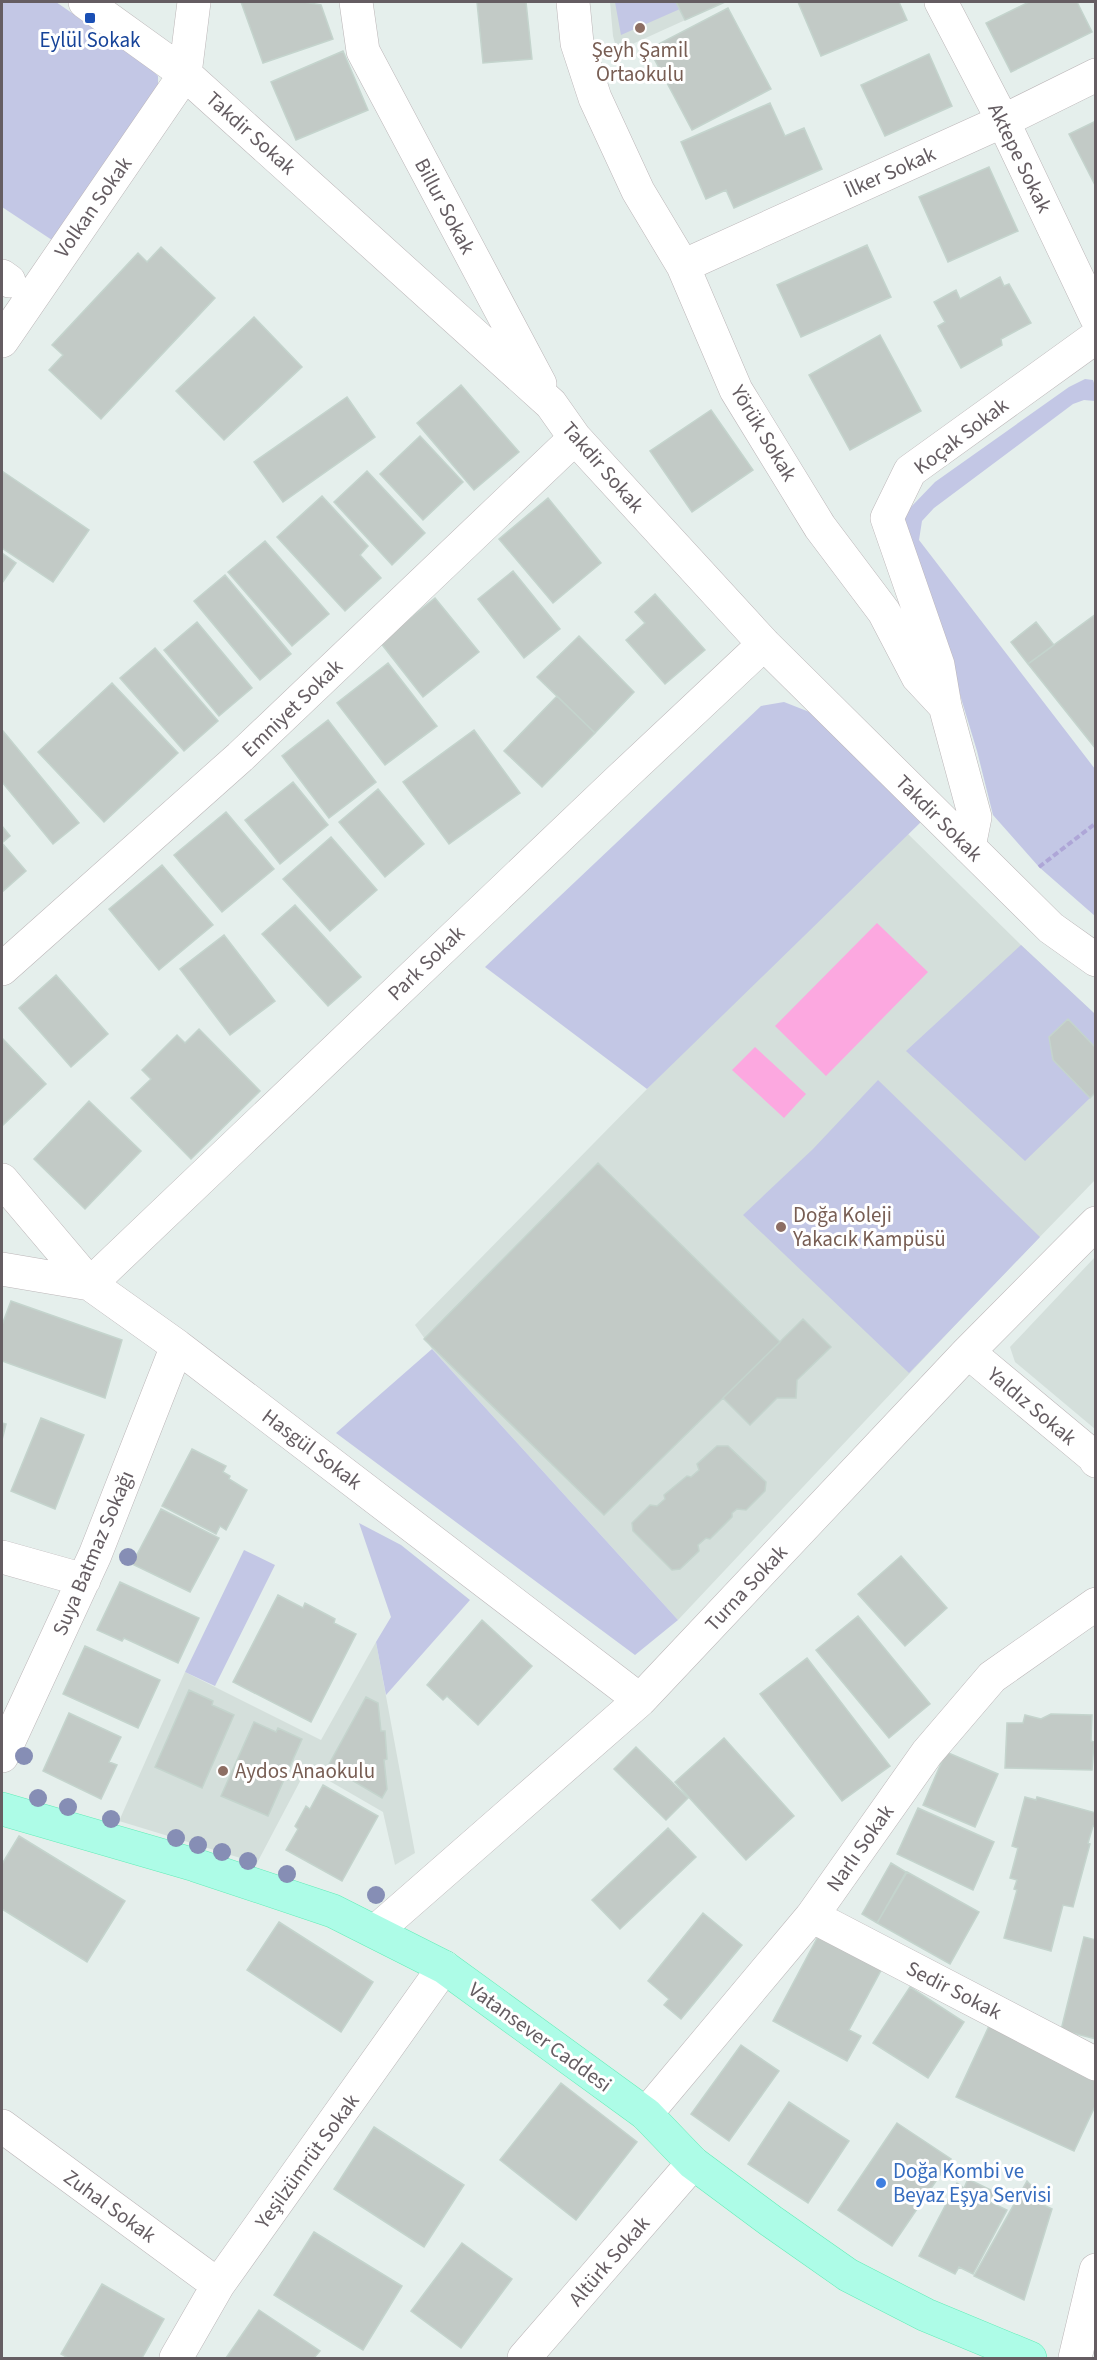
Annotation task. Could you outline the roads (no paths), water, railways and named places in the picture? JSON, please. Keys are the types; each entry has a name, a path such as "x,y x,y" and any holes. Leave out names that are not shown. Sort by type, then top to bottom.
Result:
{"main road":[{"name":"Vatansever Caddesi","path":"2,1809 195,1865 333,1911 444,1967 646,2114 693,2163 848,2275 926,2315 1030,2358"}],"street":[{"name":"Takdir Sokak","path":"85,2 185,74 551,404 575,438 764,644 1051,928 1095,960"},
{"path":"185,74 194,2"},
{"name":"Billur Sokak","path":"356,2 363,51 551,404"},
{"name":"Yörük Sokak","path":"573,2 577,43 596,98 638,191 682,266 736,390 820,527 884,612 918,678 945,706 975,817 969,848"},
{"name":"Aktepe Sokak","path":"941,2 1003,121 1095,317"},
{"name":"Volkan Sokak","path":"2,341 185,74"},
{"name":"İlker Sokak","path":"682,266 1003,121 1095,75"},
{"name":"Koçak Sokak","path":"945,706 938,665 886,518 910,471 1095,337"},
{"name":"Emniyet Sokak","path":"2,969 240,757 575,438"},
{"name":"Park Sokak","path":"90,1284 764,644"},
{"name":"Hasgül Sokak","path":"2,1180 90,1284 177,1346 640,1700"},
{"name":"Turna Sokak","path":"376,1931 640,1700 968,1352 1095,1223"},
{"path":"2,1269 90,1284"},
{"name":"Suya Batmaz Sokağı","path":"2,1756 84,1580 177,1346"},
{"name":"Yaldız Sokak","path":"968,1352 1094,1457 1095,1461"},
{"path":"2,1557 84,1580"},
{"name":"Narlı Sokak","path":"646,2114 812,1916 927,1753 992,1677 1095,1604"},
{"name":"Sedir Sokak","path":"812,1916 1095,2064"},
{"name":"Yeşilzümrüt Sokak","path":"177,2358 218,2285 444,1967"},
{"name":"Zuhal Sokak","path":"2,2126 218,2285"},
{"name":"Altürk Sokak","path":"524,2358 693,2163"},
{"path":"1075,2358 1095,2270"}],"place":[{"name":"Eylül Sokak","path":"90,18"},
{"name":"Şeyh Şamil Ortaokulu","path":"640,28"},
{"name":"Doğa Koleji Yakacık Kampüsü","path":"781,1227"},
{"name":"Aydos Anaokulu","path":"223,1771"},
{"name":"Doğa Kombi ve Beyaz Eşya Servisi","path":"881,2183"}]}
